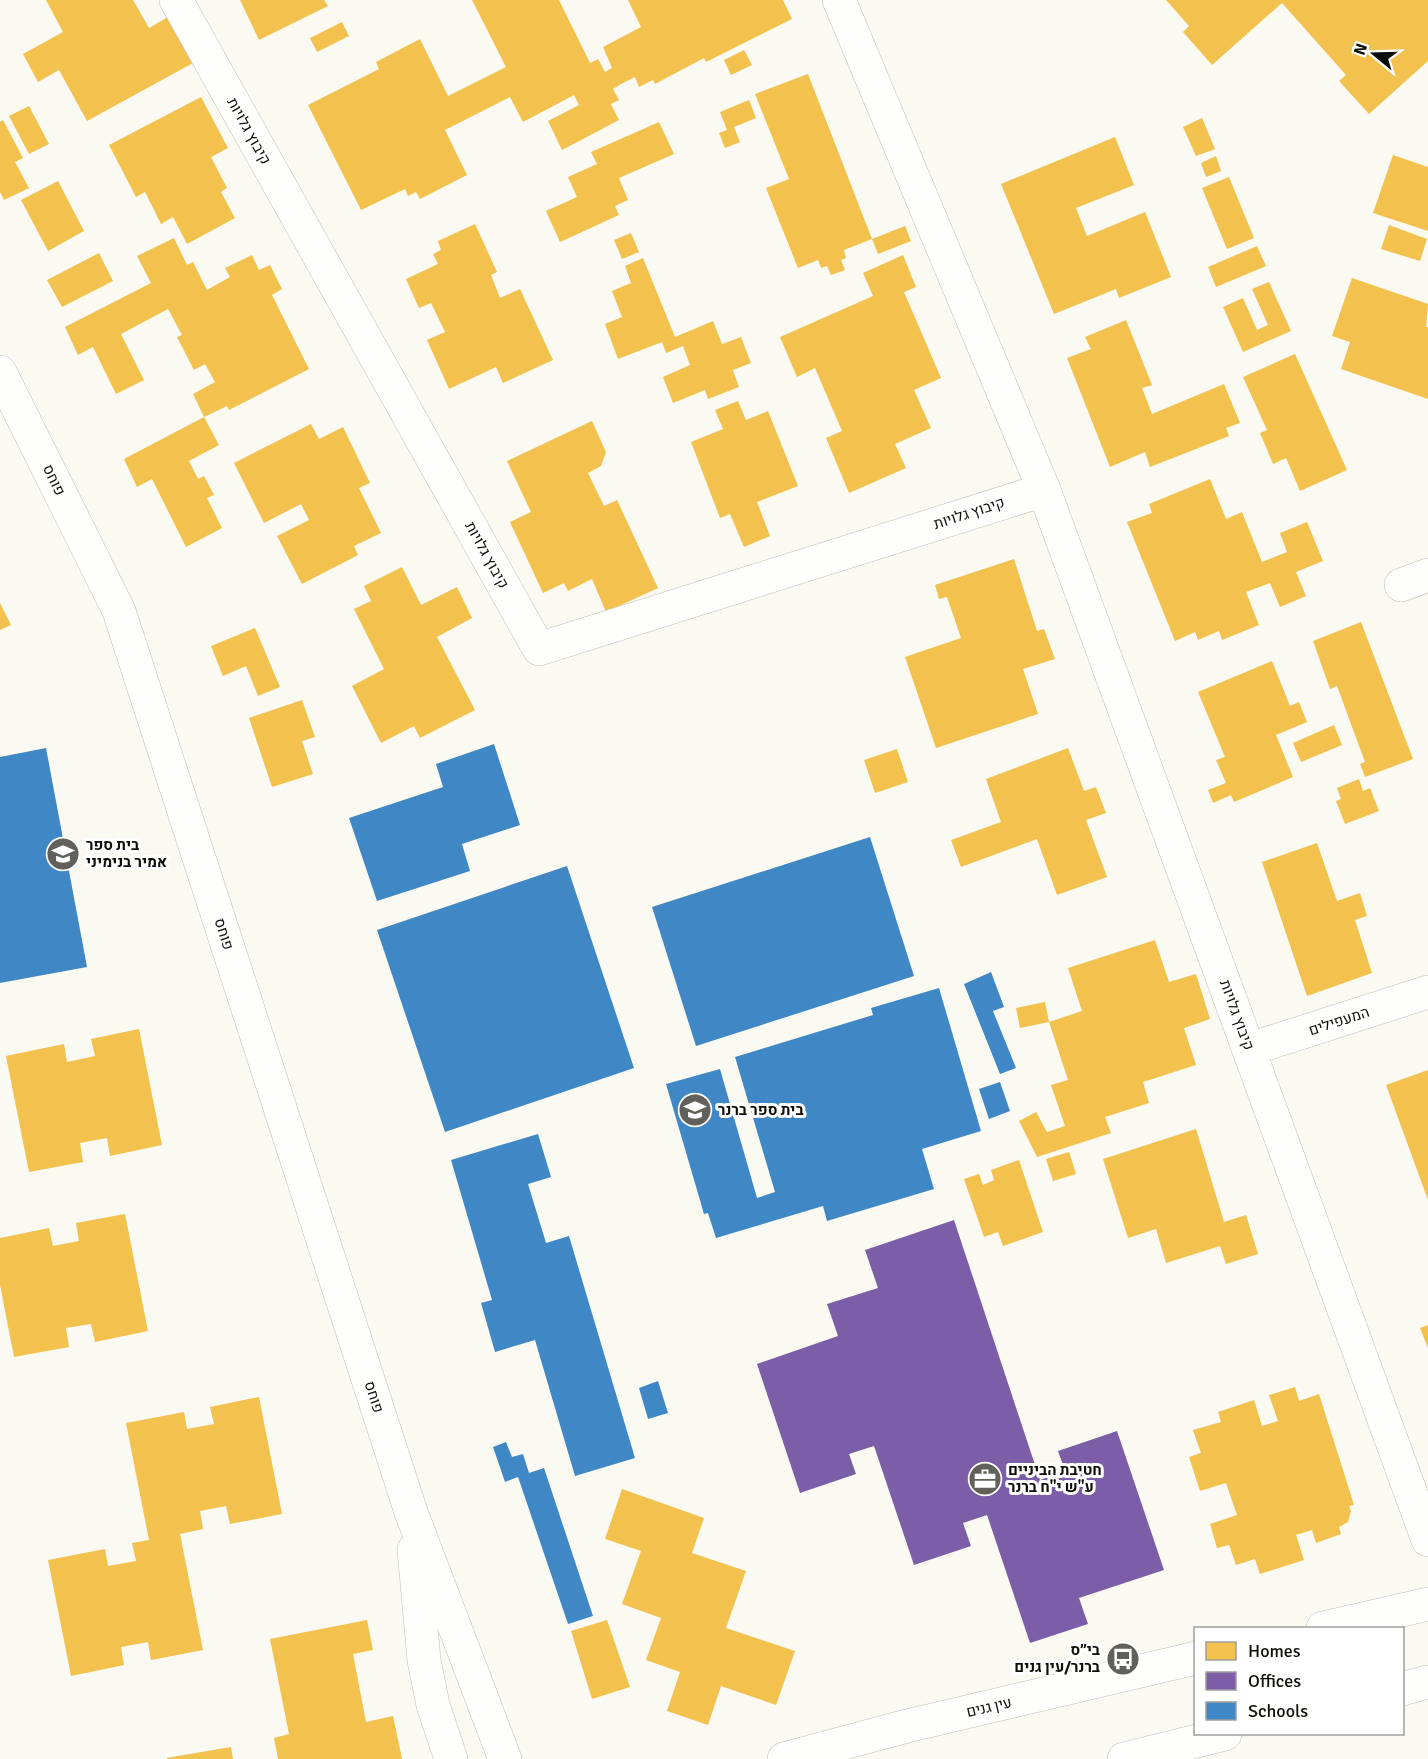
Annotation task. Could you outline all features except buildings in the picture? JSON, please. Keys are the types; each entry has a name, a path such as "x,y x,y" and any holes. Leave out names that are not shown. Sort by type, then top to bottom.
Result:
{"street":[{"name":"קיבוץ גלויות","path":"176,0 539,649 1044,489"},
{"name":"קיבוץ גלויות","path":"839,0 1044,489 1428,1540"},
{"name":"פוחס","path":"0,372 119,611 411,1512 505,1759"},
{"name":"המעפילים","path":"1250,1049 1428,992"},
{"name":"פוחס","path":"411,1512 424,1660 434,1705 451,1759"},
{"path":"1331,1627 1428,1604"},
{"name":"עין גנים","path":"784,1759 907,1726 1194,1658"},
{"path":"1404,1688 1428,1682"},
{"path":"1124,1759 1221,1735"}],"place":[{"name":"בית ספר אמיר בנימיני","path":"63,854"},
{"name":"בית ספר ברנר","path":"695,1110"},
{"name":"חטיבת הביניים ע\"ש י\"ח ברנר","path":"985,1479"},
{"name":"בי״ס ברנר/עין גנים","path":"1123,1659"}]}
